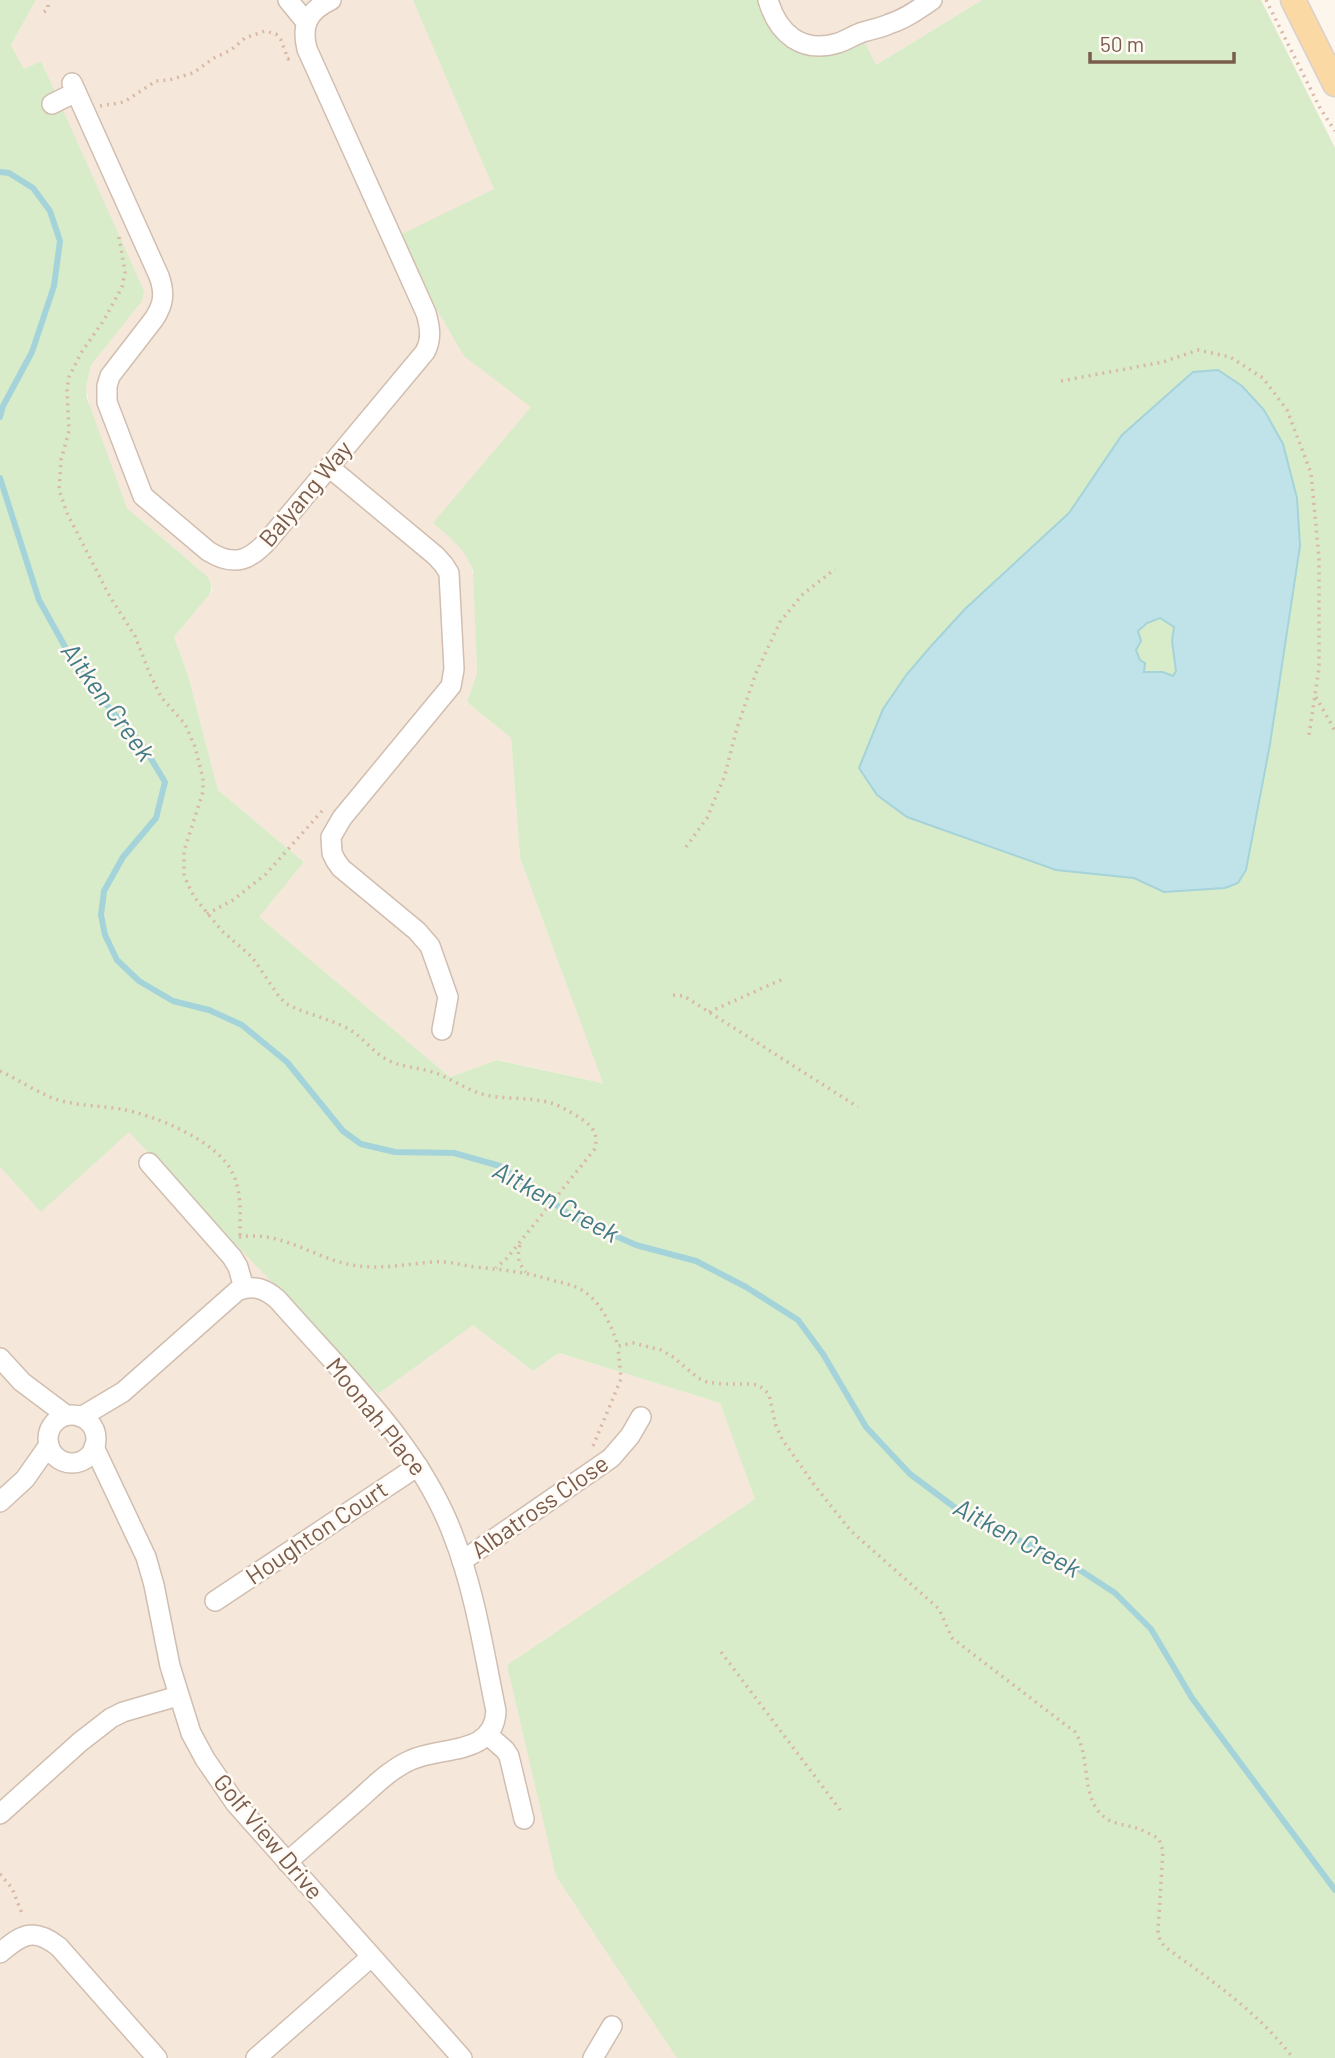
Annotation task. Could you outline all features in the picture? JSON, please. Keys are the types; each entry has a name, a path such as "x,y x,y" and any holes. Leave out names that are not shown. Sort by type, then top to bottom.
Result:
{"main road":[{"path":"1293,0 1335,84"}],"street":[{"path":"288,0 315,7"},
{"path":"768,0 787,34 808,46 838,43 891,24 932,0"},
{"path":"778,0 792,22 807,33 862,33"},
{"name":"Balyang Way","path":"52,104 74,88 164,292 160,310 117,365 107,386 107,401 143,496 219,558 229,561 250,557 262,547 425,352 430,337 430,326 419,298 307,50 304,38 315,7"},
{"path":"329,467 436,556 449,573 454,669 451,686 342,818 335,828 330,845 341,868 417,931 430,946 448,997 442,1030"},
{"path":"0,1502 25,1479 49,1438 52,1424 123,1391 230,1296 244,1288 232,1256 149,1163"},
{"name":"Moonah Place","path":"244,1288 259,1288 278,1300 377,1411 418,1466 443,1511 462,1561 496,1711 496,1721 488,1735"},
{"path":"0,1358 22,1382 73,1416 88,1421 95,1441"},
{"path":"22,1382 57,1457 69,1462"},
{"path":"25,1479 87,1457 123,1391"},
{"name":"Albatross Close","path":"462,1561 611,1458 630,1436 641,1417"},
{"name":"Golf View Drive","path":"95,1441 117,1498 146,1557 170,1666 191,1733 219,1782 461,2058"},
{"name":"Golf View Drive","path":"69,1462 117,1498"},
{"name":"Houghton Court","path":"215,1601 418,1466"},
{"path":"0,1814 80,1742 111,1718 178,1696"},
{"path":"287,1862 402,1764 428,1754 476,1744 488,1735 509,1756 524,1819"},
{"path":"0,1953 21,1937 34,1934 50,1940 157,2058"},
{"path":"256,2058 371,1956"},
{"path":"593,2058 612,2026"}],"path":[{"path":"44,12 48,9 48,0"},
{"path":"1266,0 1320,108 1335,131"},
{"path":"85,112 102,105 124,102 156,81 193,73 231,50 245,38 265,31 276,34 281,40 288,59 307,50"},
{"path":"119,236 125,272 122,287 104,320 80,353 69,377 69,431 61,460 58,490 109,596 135,636 161,697 185,724 195,747 203,779 203,792 187,837 183,863 188,885 207,914 252,957 285,1003 351,1030 385,1059 436,1074 498,1098 549,1102 592,1127 597,1140 594,1150 508,1258 496,1268"},
{"path":"1061,381 1163,362 1198,349 1230,357 1263,378 1287,410 1311,473 1320,558 1319,668 1309,735"},
{"path":"686,847 707,817 724,775 756,673 780,622 803,594 835,569"},
{"path":"1315,695 1335,731"},
{"path":"207,914 233,900 266,874 326,806"},
{"path":"709,1012 783,979"},
{"path":"673,995 684,996 858,1107"},
{"path":"0,1071 58,1100 161,1119 210,1148 233,1172 241,1208 240,1237 267,1236 352,1265 386,1268 450,1262 526,1272 583,1290 607,1320 618,1346 621,1379 593,1448"},
{"path":"520,1242 517,1256 526,1272"},
{"path":"618,1346 633,1343 661,1350 707,1382 758,1385 765,1390 769,1395 782,1439 850,1531 939,1609 951,1638 1075,1732 1093,1802 1104,1817 1159,1839 1163,1858 1158,1931 1165,1947 1248,2009 1293,2058"},
{"path":"721,1652 842,1811"},
{"path":"0,1874 12,1888 23,1916"}],"shaded area":[{"path":"36,0 982,0 876,65 456,542 470,561 474,579 477,673 467,702 511,738 520,858 604,1083 498,1060 450,1077 258,917 304,862 218,790 188,675 174,637 212,591 212,585 207,576 127,508 91,412 86,388 91,365 97,355 45,69 41,61 24,69 11,45"},
{"path":"129,1131 378,1394 473,1324 533,1371 559,1353 720,1403 756,1499 507,1665 678,2058 0,2058 0,1167 41,1211"}],"green space":[{"path":"0,0 36,0 11,45 24,69 41,61 144,291 142,301 91,365 86,388 87,398 127,508 207,576 211,583 209,595 174,637 188,675 218,790 304,862 259,917 450,1077 497,1060 603,1083 520,858 511,738 467,702 477,673 473,571 462,550 433,523 531,407 464,356 436,308 400,235 494,189 413,0 757,0 765,15 807,54 865,43 876,65 982,0 1261,0 1335,148 1335,2058 677,2058 556,1876 507,1665 755,1499 720,1403 559,1353 533,1371 473,1325 378,1394 129,1132 41,1212 0,1167"}],"water":[{"path":"1218,370 1242,386 1264,410 1283,444 1297,498 1300,546 1270,744 1246,870 1238,883 1225,888 1164,892 1134,878 1056,870 907,817 877,795 859,768 883,709 907,674 965,609 1069,513 1122,435 1193,372","holes":["1160,618 1174,627 1172,641 1176,671 1173,676 1163,672 1144,672 1145,663 1140,660 1136,650 1141,641 1138,631 1147,623"]}],"waterway":[{"name":"Aitken Creek","path":"0,172 9,173 33,188 50,211 60,241 54,286 32,352 3,406 0,417"},
{"name":"Aitken Creek","path":"0,478 39,600 73,661 144,747 165,782 156,818 123,857 104,891 101,915 105,935 117,960 139,981 173,1001 209,1010 242,1025 287,1062 343,1131 361,1144 395,1152 454,1153 500,1166 575,1218 636,1245 696,1261 746,1287 798,1320 823,1354 866,1427 910,1474 969,1518 1066,1561 1115,1593 1151,1629 1192,1698 1335,1890"}]}
